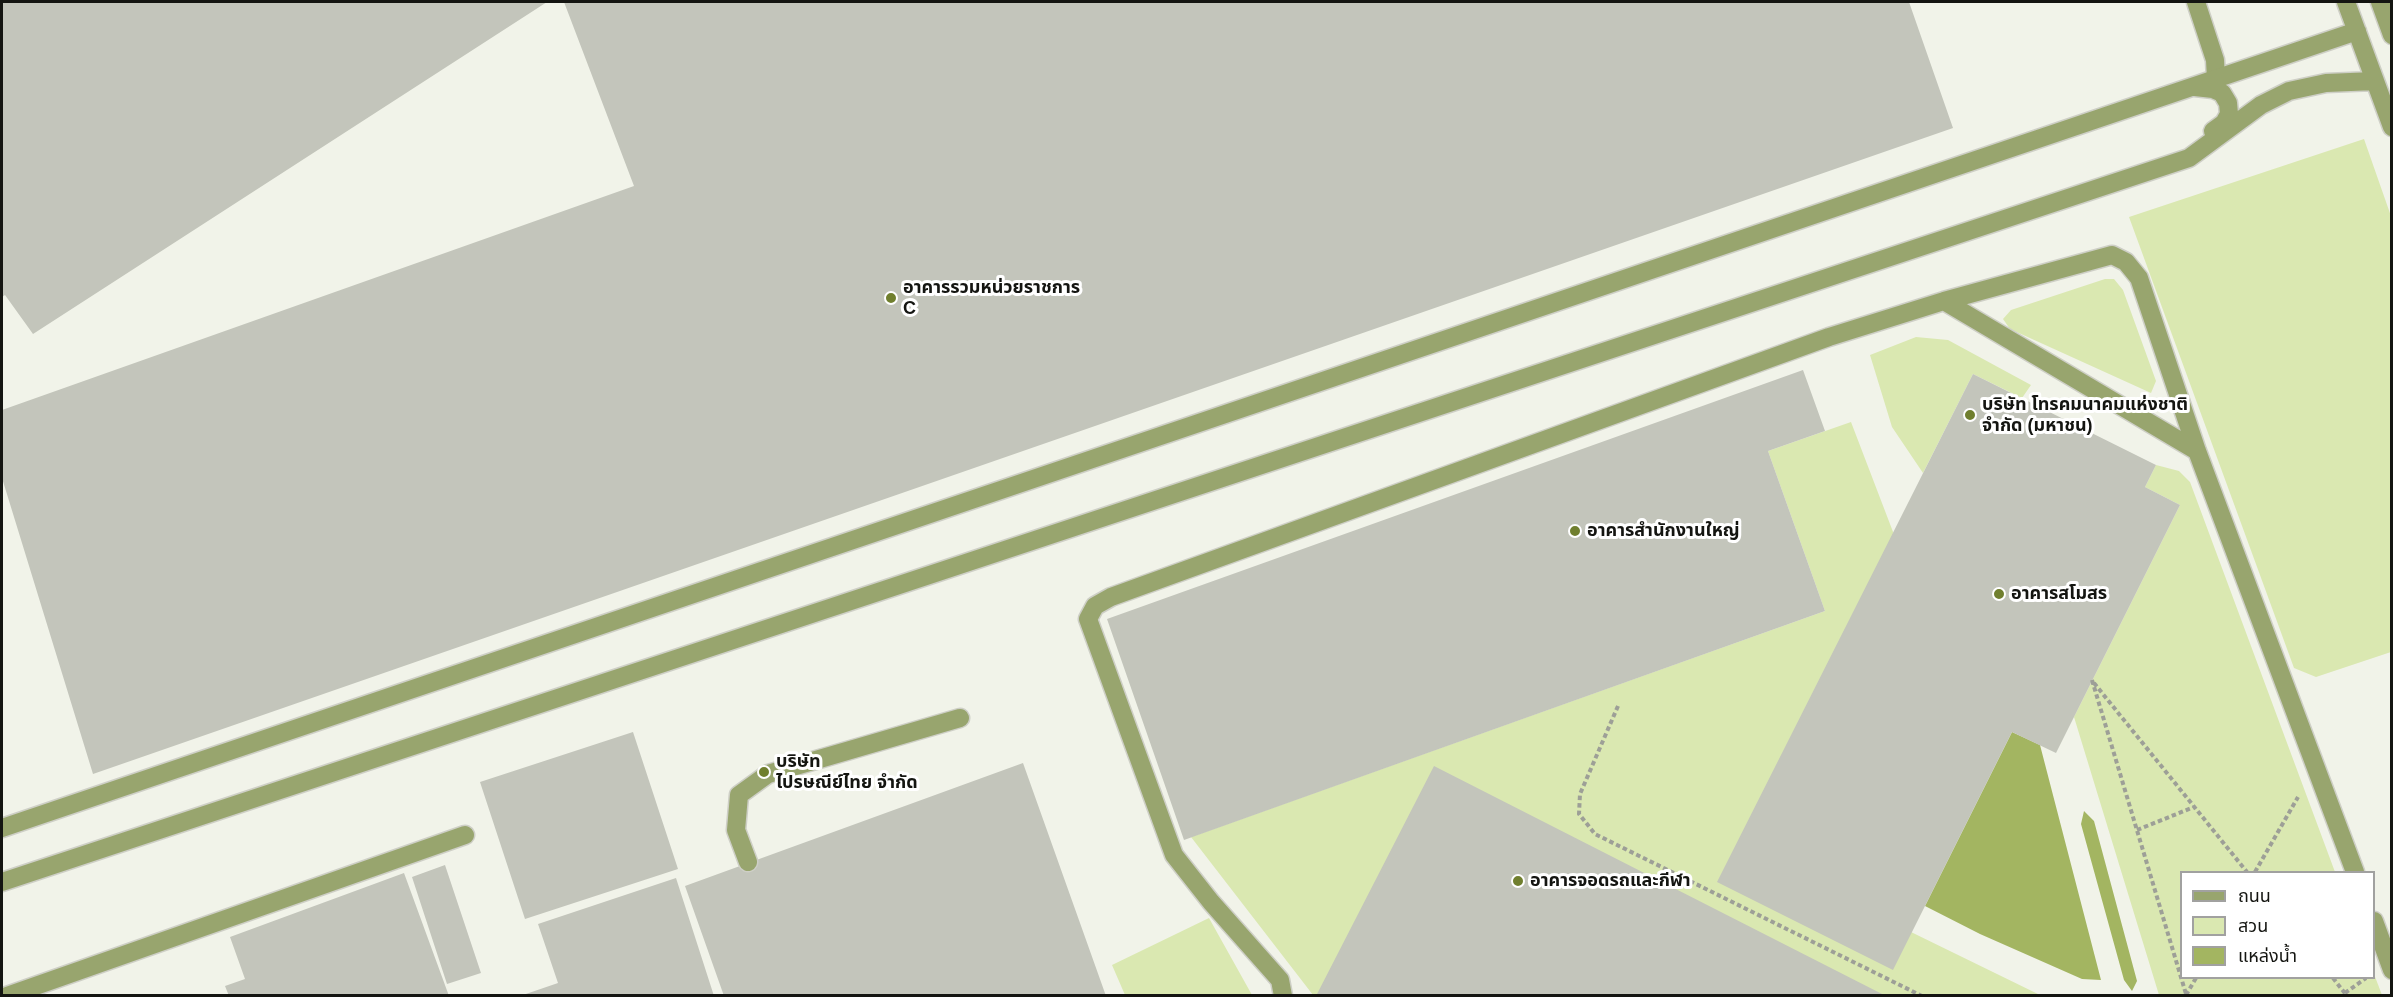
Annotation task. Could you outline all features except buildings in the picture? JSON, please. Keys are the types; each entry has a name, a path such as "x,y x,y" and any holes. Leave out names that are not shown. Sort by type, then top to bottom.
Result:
{"street":[{"path":"2196,2 2215,60 2216,79"},
{"path":"2346,2 2391,127"},
{"path":"2380,2 2391,35"},
{"path":"2,828 2357,31"},
{"path":"2,868 10,879 2189,158 2261,105 2289,91 2326,83 2375,81"},
{"path":"2189,158 2206,136 2224,123 2229,114 2228,103 2222,93 2213,89 2193,87"},
{"path":"1283,996 1280,980 1211,902 1174,855 1088,619 1095,606 1111,597 1829,337 1944,301 2112,255 2126,262 2139,278 2197,451 2354,871"},
{"path":"1944,301 2197,451"},
{"path":"748,862 736,830 739,795 768,774 960,718"},
{"path":"7,996 465,835"},
{"path":"2375,926 2391,970"}],"path":[{"path":"2180,975 2092,680 2245,871"},
{"path":"1618,706 1580,794 1579,814 1595,834 1922,996"},
{"path":"2256,871 2316,765"},
{"path":"2137,830 2194,807"},
{"path":"2181,979 2186,995"},
{"path":"2186,995 2195,979"},
{"path":"2333,979 2346,994 2365,979"}],"green space":[{"path":"2364,139 2392,219 2391,652 2316,677 2294,668 2129,217"},
{"path":"2105,279 2114,279 2123,290 2156,381 2151,393 2010,329 2003,319 2011,310"},
{"path":"1916,337 1948,340 2031,385 2022,398 1973,374 1923,473 1892,427 1870,355"},
{"path":"1851,422 1916,592 1911,932 2040,995 1313,995 1191,837 1825,611 1768,451"},
{"path":"2156,465 2179,471 2190,482 2335,871 2180,871 2180,979 2375,979 2375,977 2382,995 2159,995 2074,717 2180,505 2145,487"},
{"path":"1209,918 1252,995 1125,995 1112,965"}],"water":[{"path":"2012,732 2040,745 2101,980 2082,979 1980,934 1925,906"},
{"path":"2084,811 2094,821 2137,981 2132,991 2124,980 2081,824"}],"place":[{"name":"อาคารรวมหน่วยราชการ C","path":"891,298"},
{"name":"บริษัท โทรคมนาคมแห่งชาติ จำกัด (มหาชน)","path":"1970,415"},
{"name":"อาคารสำนักงานใหญ่","path":"1575,531"},
{"name":"อาคารสโมสร","path":"1999,594"},
{"name":"บริษัท ไปรษณีย์ไทย จำกัด","path":"764,772"},
{"name":"อาคารจอดรถและกีฬา","path":"1518,881"}]}
